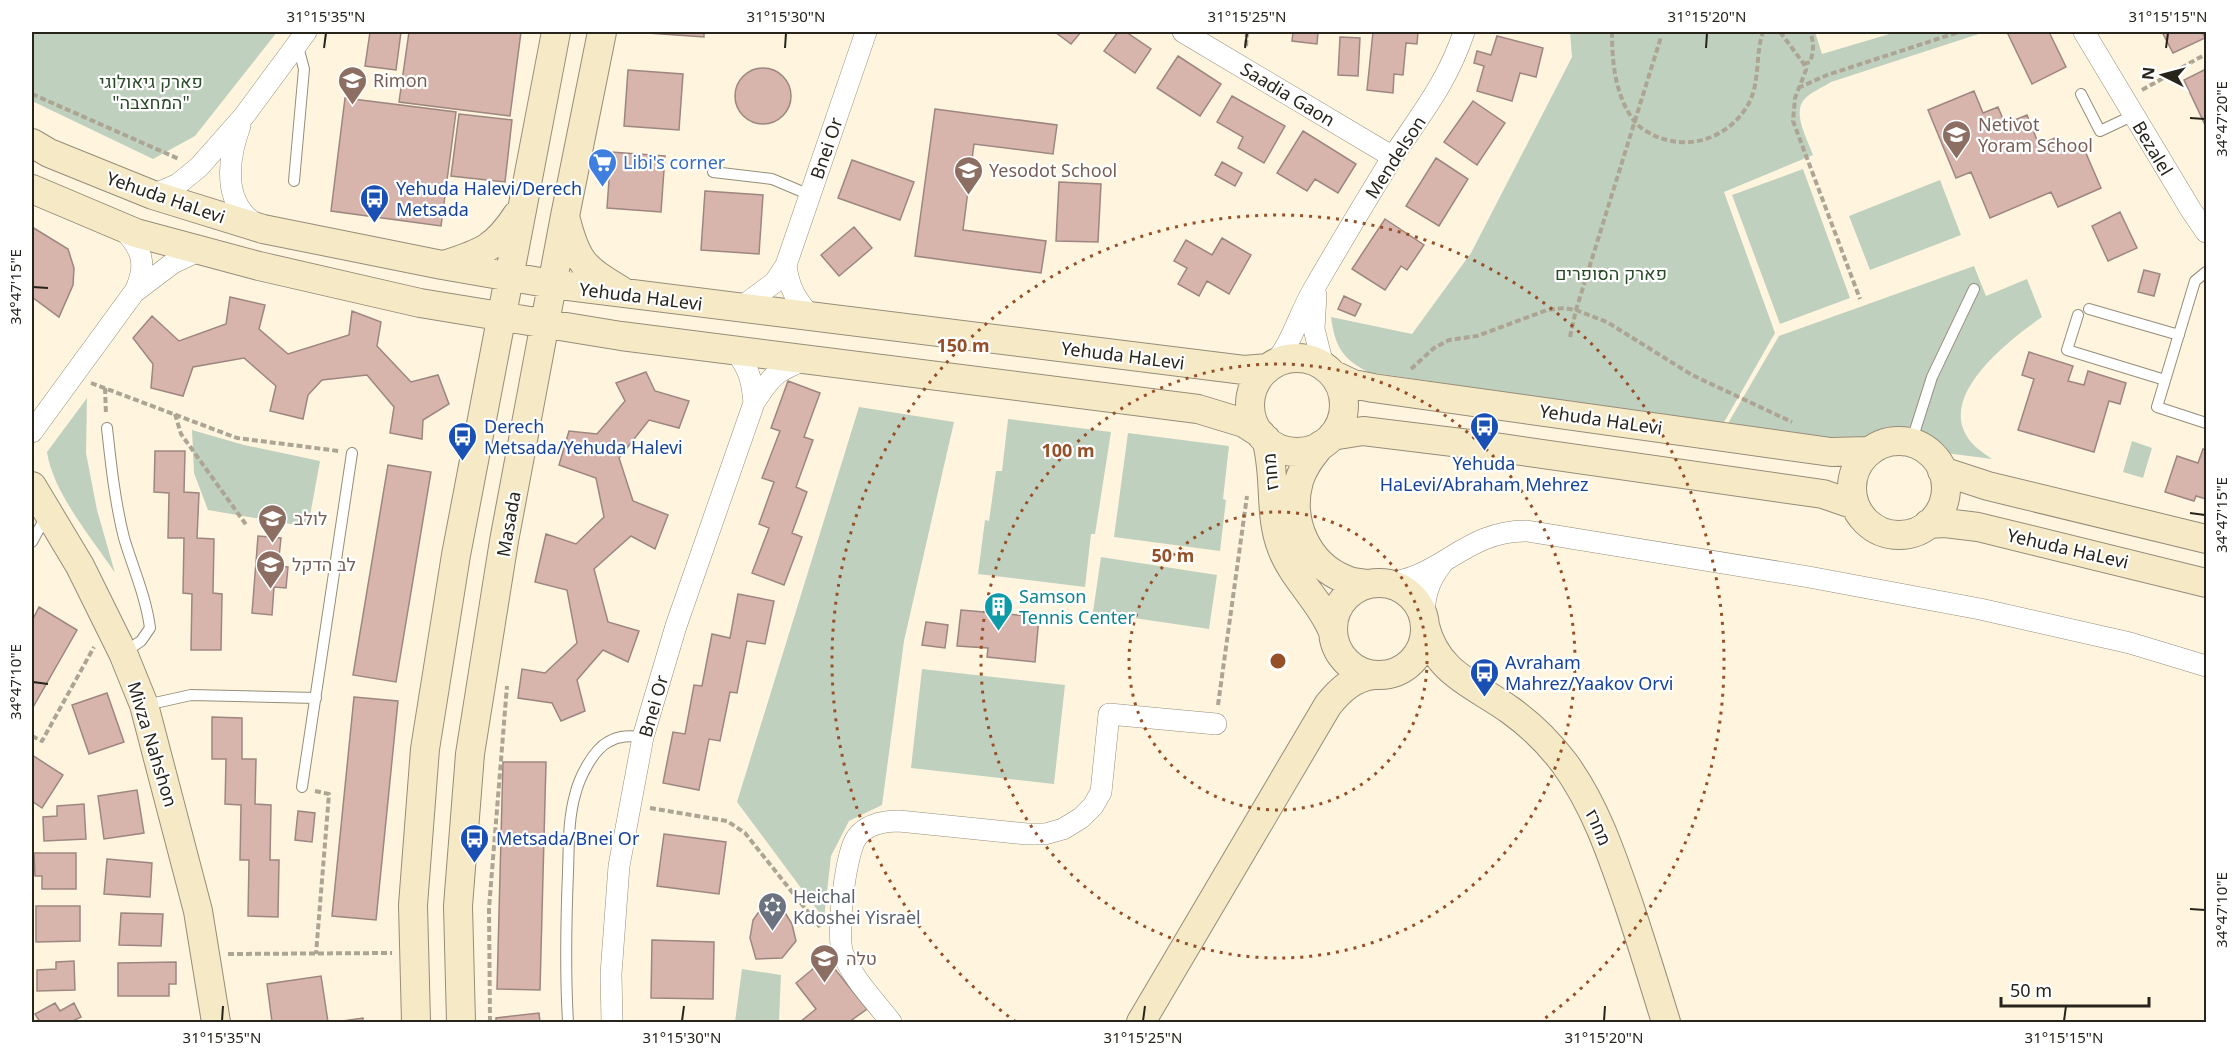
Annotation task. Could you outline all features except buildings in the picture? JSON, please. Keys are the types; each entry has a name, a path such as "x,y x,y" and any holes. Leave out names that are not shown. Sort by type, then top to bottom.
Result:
{"main road":[{"path":"416,1023 414,883 425,749 456,555 555,32"},
{"name":"Masada","path":"461,1023 459,906 470,754 500,563 602,32"},
{"name":"Yehuda HaLevi","path":"32,143 49,153 153,195 263,229 508,277 626,294 1244,370 1271,366"},
{"path":"32,189 121,227 198,251 442,306 545,324 735,351 1198,409 1245,423 1278,448 1292,451 1307,451 1326,441 1363,431 1494,447 1823,494 1855,505"},
{"path":"442,265 488,249 505,234 520,211"},
{"path":"565,216 572,244 581,261 599,277 626,294"},
{"path":"442,306 471,328 481,344 487,388"},
{"path":"1263,437 1252,415 1251,400 1255,385 1271,366 1287,359 1302,358 1328,370 1343,394 1344,410 1340,424 1326,441"},
{"name":"Yehuda HaLevi","path":"1328,370 1353,384 1388,390 1831,452 1869,451"},
{"name":"מחרז","path":"1263,437 1273,465 1273,511 1280,544 1293,571 1324,612 1335,639"},
{"name":"מחרז","path":"1326,441 1308,461 1300,479 1296,497 1296,515 1300,532 1318,562 1332,573 1348,581 1377,583"},
{"path":"1889,442 1911,443 1930,453 1942,471 1946,485 1944,500 1938,513 1928,524 1909,534 1887,533 1867,523 1855,505 1852,490 1854,475 1860,462 1869,451 1889,442"},
{"path":"1942,471 1988,486 2206,539"},
{"name":"Mivza Nahshon","path":"32,486 80,566 123,653 144,705 198,911 216,1023"},
{"name":"Yehuda HaLevi","path":"1928,524 1945,523 1978,527 2206,583"},
{"path":"1141,1023 1328,705 1350,682 1385,674 1408,665 1418,654 1424,641 1425,623 1419,606 1410,595 1398,587 1377,583 1356,589 1341,603 1335,617 1335,677 1328,705"},
{"name":"מחרז","path":"1425,623 1429,642 1435,653 1461,679 1496,700 1532,728 1549,745 1575,779 1595,815 1610,851 1666,1023"},
{"path":"1335,639 1348,663 1360,671 1385,674"},
{"name":"מחרז","path":"1385,674 1412,669 1461,679"}],"street":[{"name":"Bnei Or","path":"740,308 775,282 786,265 866,32"},
{"name":"Saadia Gaon","path":"1183,32 1393,157"},
{"name":"Mendelson","path":"1271,366 1286,350 1320,279 1393,157 1442,85 1455,59 1464,32"},
{"name":"Bezalel","path":"2084,32 2206,232"},
{"path":"153,195 178,184 198,167 244,116 301,37"},
{"path":"244,116 233,145 230,173 234,195 244,214 263,229"},
{"path":"32,432 135,291 141,278 143,267 136,245 121,227"},
{"path":"135,291 172,263 198,251"},
{"path":"786,265 788,284 811,317"},
{"name":"Mendelson","path":"1320,279 1315,300 1314,328 1328,370"},
{"name":"Bnei Or","path":"735,351 747,365 754,402"},
{"name":"Bnei Or","path":"612,1023 610,974 613,919 629,805 643,737 676,626 754,402 769,380 783,369 806,359"},
{"path":"1377,583 1399,582 1417,576 1472,543 1489,536 1517,531 1537,532 1809,577 1980,609 2130,643 2206,666"},
{"path":"1425,623 1424,603 1428,586 1446,560"},
{"path":"891,1023 843,955 840,934 847,862 853,843 863,830 879,823 898,821 1027,834 1054,832 1081,818 1101,792 1109,714 1216,724"}],"lane":[{"path":"294,181 304,69 301,37"},
{"path":"2081,94 2100,131 2129,107"},
{"path":"713,172 772,179 810,195"},
{"path":"2206,272 2195,281 2157,407 2206,423"},
{"path":"1911,443 1932,377 1974,289"},
{"path":"2090,309 2179,335"},
{"path":"2078,315 2067,350 2165,380"},
{"path":"107,428 113,485 124,538 147,609 150,628 141,641 123,653"},
{"path":"303,788 352,453"},
{"path":"32,542 48,512"},
{"path":"144,705 191,695 316,698"},
{"path":"568,1023 567,896 570,824 575,794 585,768 606,742 623,735 643,737"}],"path":[{"path":"1612,32 1612,56 1616,78 1636,124 1667,141 1700,142 1714,136 1744,111 1756,86 1764,32"},
{"path":"1780,32 1804,64 1806,75 1798,89 1792,108 1793,120 1860,299"},
{"path":"1804,64 1810,62 1812,56 1813,39 1810,32"},
{"path":"1798,89 1827,75 1959,32"},
{"path":"1570,337 1576,310 1661,37"},
{"path":"2129,107 2206,54"},
{"path":"32,94 198,167"},
{"path":"1388,390 1434,348 1449,340 1477,336 1547,310 1564,308 1576,310 1606,322 1692,375 1793,422"},
{"path":"73,376 237,438 352,453"},
{"path":"105,388 107,428"},
{"path":"175,414 181,434 247,526"},
{"path":"1216,724 1248,490"},
{"path":"32,735 42,741 108,622"},
{"path":"490,1023 489,908 507,682"},
{"path":"303,788 329,795 316,954"},
{"path":"629,805 727,821 745,833 843,955"},
{"path":"206,954 414,953"}],"green space":[{"name":"פארק גיאולוגי \"המחצבה\"","path":"32,32 277,32 195,136 153,159 32,101"},
{"name":"פארק הסופרים","path":"1570,32 1815,32 1822,54 1896,32 1985,32 1831,82 1813,93 1803,101 1800,107 1800,121 1813,155 1724,192 1775,333 1723,424 1368,372 1346,357 1338,344 1331,317 1412,334 1471,253 1572,57"},
{"path":"1803,169 1850,298 1780,324 1732,195"},
{"path":"1940,180 1961,235 1870,270 1849,216"},
{"path":"1974,266 1986,296 2027,279 2042,317 2014,338 1984,367 1972,383 1964,400 1961,417 1965,433 1974,445 1992,459 1727,425 1779,336"},
{"path":"87,398 86,453 97,510 115,573 65,499 51,468 47,452"},
{"path":"859,407 954,422 904,641 882,805 849,821 831,856 824,919 737,802"},
{"path":"1008,419 1111,432 1095,534 1091,534 1085,587 978,574 985,520 989,521 996,471 1002,471"},
{"path":"192,430 244,445 320,461 308,527 208,510 194,473"},
{"path":"1128,433 1229,446 1220,551 1114,537"},
{"path":"2132,441 2152,448 2143,478 2123,472"},
{"path":"1101,557 1217,575 1209,629 1093,612"},
{"path":"922,669 1065,685 1054,784 911,768"},
{"path":"742,969 781,975 779,1022 735,1022"}],"place":[{"name":"Rimon","path":"352,106"},
{"name":"Netivot Yoram School","path":"1957,160"},
{"name":"Libi's corner","path":"602,188"},
{"name":"Yesodot School","path":"968,196"},
{"name":"Yehuda Halevi/Derech Metsada","path":"375,224"},
{"name":"Yehuda HaLevi/Abraham Mehrez","path":"1484,452"},
{"name":"Derech Metsada/Yehuda Halevi","path":"463,462"},
{"name":"לולב","path":"273,544"},
{"name":"לב הדקל","path":"271,590"},
{"name":"Samson Tennis Center","path":"998,632"},
{"name":"Avraham Mahrez/Yaakov Orvi","path":"1484,698"},
{"name":"Metsada/Bnei Or","path":"475,864"},
{"name":"Heichal Kdoshei Yisrael","path":"772,932"},
{"name":"טלה","path":"825,984"}]}
